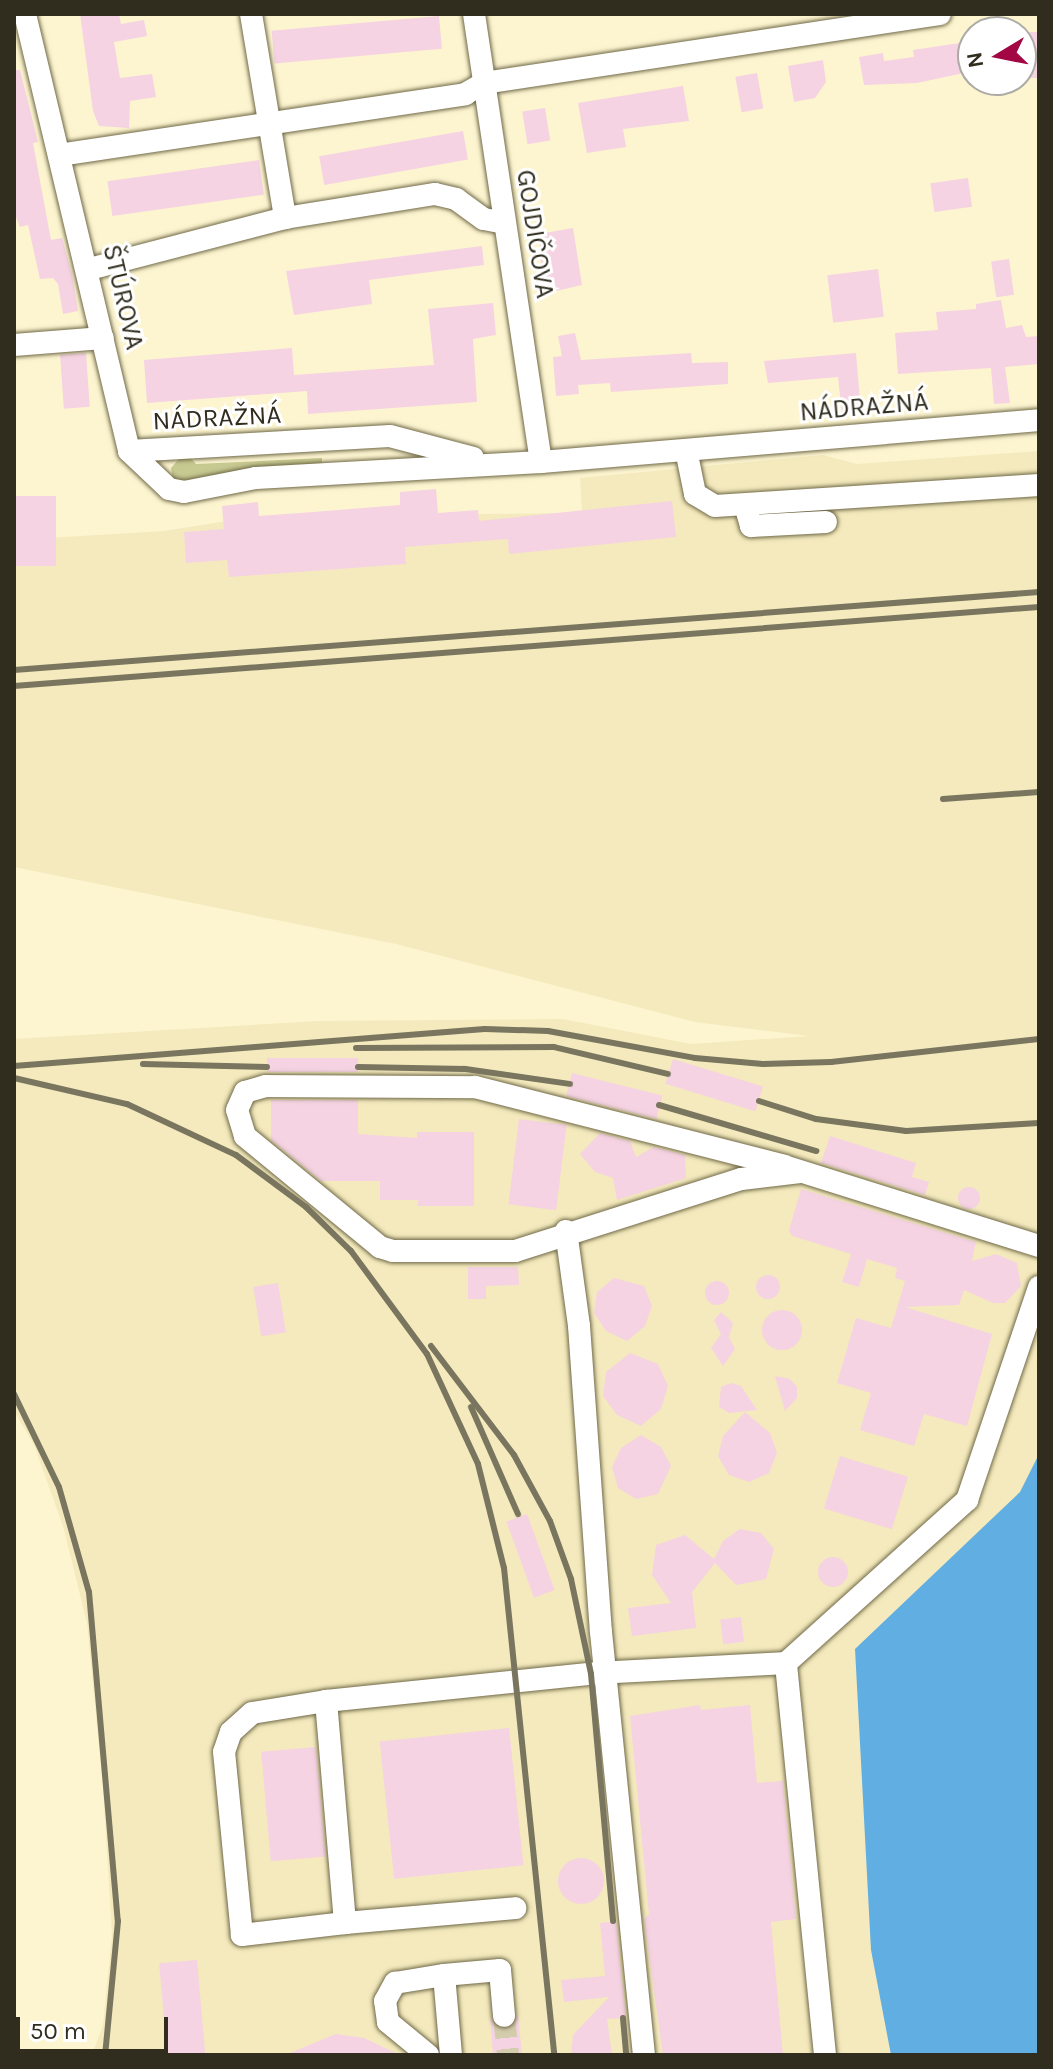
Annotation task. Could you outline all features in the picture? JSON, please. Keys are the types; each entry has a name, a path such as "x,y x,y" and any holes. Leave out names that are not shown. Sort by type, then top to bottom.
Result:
{"street":[{"name":"ŠTÚROVA","path":"25,14 89,269 129,451"},
{"path":"251,14 285,218"},
{"name":"GOJDIČOVA","path":"474,14 541,462"},
{"path":"59,155 271,126 465,94 484,83 887,18 940,14"},
{"path":"89,269 285,218 435,194 456,199 484,219 505,223"},
{"path":"14,345 103,338"},
{"name":"NÁDRAŽNÁ","path":"129,451 169,489 184,492 256,478 541,462 1039,420"},
{"name":"NÁDRAŽNÁ","path":"129,451 390,436 503,463"},
{"path":"686,450 690,483 703,503 745,505 1039,485"},
{"path":"745,505 751,526 826,522"},
{"path":"800,1172 741,1179 566,1231 515,1251 380,1247 245,1136 237,1110 245,1092 266,1086 475,1087 800,1172 1039,1246"},
{"path":"566,1231 579,1326 644,2055"},
{"path":"515,1908 242,1935 224,1752 231,1732 252,1713 326,1701 608,1675 786,1663 967,1500 1039,1287"},
{"path":"786,1663 825,2055"},
{"path":"326,1701 345,1923"},
{"path":"428,2055 388,2022 385,2001 395,1983 500,1970 504,2016"},
{"path":"444,1975 451,2055"}],"shaded area":[{"path":"1039,451 1039,2055 92,2055 103,2025 112,1935 103,1788 87,1623 63,1526 34,1445 14,1411 14,1039 318,1021 563,1019 691,1044 809,1036 695,1022 396,944 14,867 14,540 164,531 259,516 582,513 580,478 823,455 857,464"}],"green space":[{"path":"185,452 196,464 322,458 322,465 202,483 173,480 171,468"}],"water":[{"path":"1039,1454 1039,2055 891,2055 871,1950 855,1649 1020,1492"}],"building":[{"path":"80,14 119,14 121,24 144,20 147,36 114,42 120,78 152,74 156,97 130,101 129,128 99,126 93,111"},
{"path":"439,16 442,49 275,64 272,31"},
{"path":"1039,32 1039,78 1037,78"},
{"path":"957,43 957,74 917,83 864,85 859,57 883,53 884,61 914,57 913,50"},
{"path":"823,60 826,82 815,98 794,102 788,66"},
{"path":"14,70 20,70 38,142 33,143 51,240 62,238 78,311 63,314 58,284 53,278 40,279 28,225 20,227 14,212"},
{"path":"757,73 763,108 742,112 735,77"},
{"path":"683,86 689,121 623,129 626,147 587,153 578,103"},
{"path":"545,108 550,141 527,144 522,112"},
{"path":"463,131 468,160 324,185 319,156"},
{"path":"259,160 264,195 112,216 107,181"},
{"path":"968,178 972,207 934,212 930,183"},
{"path":"573,228 582,285 543,294 539,234"},
{"path":"482,246 484,265 369,280 372,304 294,315 286,271"},
{"path":"1009,259 1014,295 996,297 991,262"},
{"path":"878,269 884,317 833,323 827,275"},
{"path":"1001,300 1006,328 1022,325 1026,337 1039,336 1039,364 1005,367 1010,403 994,404 991,368 898,374 895,333 938,330 936,312 976,309 976,304"},
{"path":"493,303 496,335 473,339 477,402 308,414 307,391 147,403 144,360 292,348 294,375 434,365 428,309"},
{"path":"575,333 581,360 691,353 692,363 728,362 728,384 611,392 610,383 578,385 579,394 556,396 553,357 562,356 558,336"},
{"path":"86,353 90,407 64,409 60,355"},
{"path":"856,353 861,412 842,414 838,377 768,383 764,361"},
{"path":"436,489 438,513 478,510 479,521 672,501 676,537 509,554 508,539 405,547 406,564 229,577 227,560 186,563 184,532 224,529 222,506 258,502 259,516 313,512 400,505 400,492"},
{"path":"14,496 56,496 56,566 14,566"},
{"path":"267,1058 358,1058 358,1072 267,1072"},
{"path":"673,1059 763,1086 755,1111 665,1084"},
{"path":"572,1073 662,1095 656,1119 566,1096"},
{"path":"271,1100 358,1100 358,1134 417,1138 417,1132 474,1132 474,1206 418,1206 418,1200 380,1200 380,1181 321,1181 271,1140"},
{"path":"519,1119 567,1125 556,1210 509,1204"},
{"path":"600,1133 630,1141 636,1157 654,1147 685,1155 686,1178 617,1200 613,1178 595,1172 580,1154"},
{"path":"830,1136 916,1163 912,1177 929,1182 925,1195 821,1163"},
{"path":"969,1187 977,1190 980,1198 977,1206 969,1209 961,1206 958,1198 961,1190"},
{"path":"801,1189 976,1242 972,1261 996,1254 1017,1263 1021,1286 1005,1303 993,1303 964,1290 959,1305 905,1307 992,1334 967,1426 924,1414 914,1446 860,1430 871,1393 837,1383 856,1318 891,1328 905,1281 895,1278 897,1268 867,1259 859,1287 842,1282 851,1254 792,1236 789,1230"},
{"path":"468,1267 518,1267 519,1285 486,1286 486,1299 468,1299"},
{"path":"768,1275 779,1282 780,1287 773,1298 768,1299 757,1292 756,1287 763,1276"},
{"path":"614,1278 644,1286 652,1306 645,1326 627,1341 606,1331 594,1313 597,1292"},
{"path":"717,1281 728,1288 729,1293 722,1304 717,1305 706,1298 705,1293 712,1282"},
{"path":"278,1283 286,1332 261,1336 253,1287"},
{"path":"782,1310 796,1316 802,1330 796,1344 782,1350 768,1344 762,1330 768,1316"},
{"path":"721,1312 733,1323 729,1337 735,1349 723,1366 711,1348 721,1334 714,1320"},
{"path":"630,1353 658,1364 668,1386 661,1409 641,1426 617,1415 603,1396 606,1372"},
{"path":"775,1376 790,1379 797,1387 797,1398 785,1411"},
{"path":"731,1383 741,1386 757,1410 729,1413 719,1407 721,1387"},
{"path":"745,1412 770,1433 777,1453 769,1473 749,1482 729,1475 718,1456 723,1436"},
{"path":"641,1435 661,1447 671,1466 658,1494 636,1499 618,1488 612,1467 621,1448"},
{"path":"840,1456 908,1477 892,1529 824,1509"},
{"path":"527,1514 555,1590 534,1598 506,1522"},
{"path":"740,1529 761,1533 774,1549 766,1579 736,1585 715,1563 692,1592 696,1628 632,1636 628,1608 671,1603 652,1575 656,1545 685,1535 714,1559 723,1541"},
{"path":"833,1557 844,1561 848,1572 844,1583 833,1587 822,1583 818,1572 822,1561"},
{"path":"741,1617 744,1642 723,1644 720,1620"},
{"path":"700,1705 701,1710 750,1705 757,1783 783,1781 796,1919 771,1922 783,2055 663,2055 644,1919 649,1914 630,1716"},
{"path":"509,1728 523,1865 394,1879 380,1742"},
{"path":"316,1747 326,1857 271,1861 261,1752"},
{"path":"581,1858 597,1865 604,1881 597,1897 581,1904 565,1897 558,1881 565,1865"},
{"path":"616,1921 626,2018 607,2019 612,2055 571,2055 573,2035 609,1997 564,2002 561,1980 605,1976 600,1923"},
{"path":"197,1960 205,2055 167,2055 159,1963"},
{"path":"518,2014 522,2055 493,2055 490,2017 497,2028 506,2030"},
{"path":"336,2034 364,2038 400,2055 285,2055"}],"tunnel":[{"path":"504,2016 508,2055"}],"railway":[{"path":"14,670 1039,592"},
{"path":"14,686 1039,607"},
{"path":"943,799 1039,792"},
{"path":"14,1066 485,1029 548,1031 695,1058 763,1064 831,1062 1039,1039"},
{"path":"356,1048 554,1047 668,1074"},
{"path":"143,1064 267,1067"},
{"path":"358,1067 465,1069 570,1084"},
{"path":"14,1078 127,1104 236,1155 306,1207 351,1251 427,1354 478,1464 504,1568 554,2055"},
{"path":"759,1101 816,1119 906,1131 1039,1123"},
{"path":"659,1105 816,1151"},
{"path":"431,1346 514,1455 550,1521 571,1579 591,1674 613,1921"},
{"path":"14,1394 59,1487 89,1592 118,1921 105,2055"},
{"path":"471,1407 518,1514"},
{"path":"623,2018 626,2055"}]}
